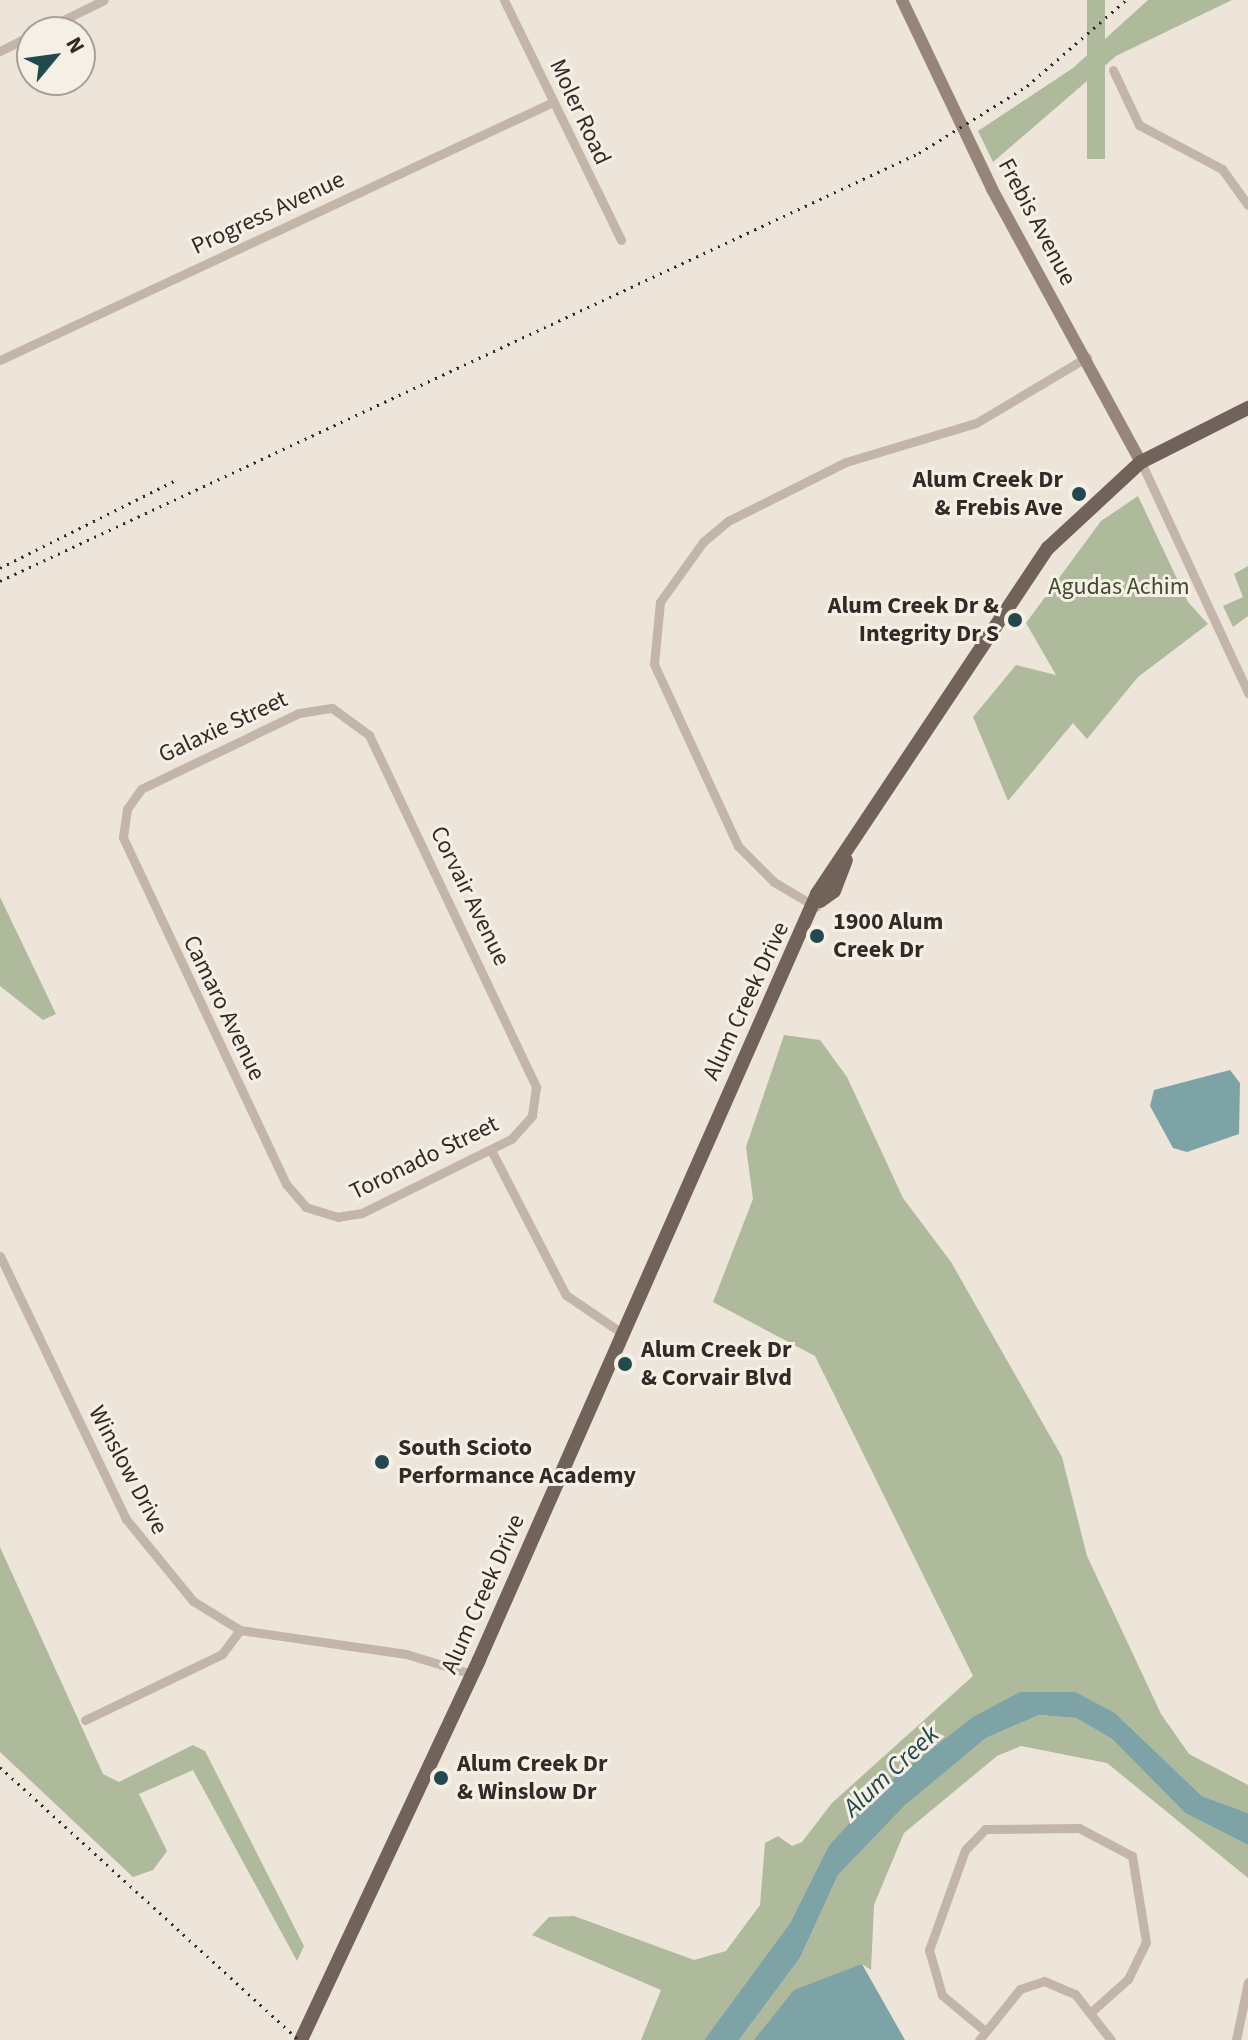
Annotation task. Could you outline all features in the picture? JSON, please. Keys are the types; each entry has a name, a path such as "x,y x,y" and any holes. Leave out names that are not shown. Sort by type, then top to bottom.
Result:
{"main road":[{"name":"Frebis Avenue","path":"902,0 992,189 1087,357 1141,462"},
{"name":"Alum Creek Drive","path":"301,2040 472,1674 622,1333 818,904 823,884 846,860 1023,579 1074,519 1141,462 1248,408"}],"street":[{"path":"72,16 104,0"},
{"name":"Moler Road","path":"504,0 621,240"},
{"path":"1113,70 1139,125 1222,169 1248,205"},
{"name":"Progress Avenue","path":"0,360 553,102"},
{"path":"818,904 774,882 738,846 654,664 660,602 703,542 746,511 846,462 976,423 1087,357"},
{"path":"1141,462 1248,693"},
{"name":"Galaxie Street","path":"127,809 162,777 299,713 323,707 348,713"},
{"name":"Corvair Avenue","path":"348,713 369,735 532,1070 536,1106"},
{"name":"Camaro Avenue","path":"127,809 123,837 132,864 286,1184 314,1212"},
{"name":"Toronado Street","path":"314,1212 362,1213 491,1150 527,1125 536,1106"},
{"path":"491,1150 566,1295 622,1333"},
{"name":"Winslow Drive","path":"0,1256 126,1519 177,1586 240,1630 406,1654 472,1674"},
{"path":"85,1720 222,1654 240,1630"},
{"path":"1090,2013 1128,1979 1146,1942 1132,1856 1079,1828 985,1829 965,1850 929,1950 942,1995 982,2035 1020,1989 1044,1981 1066,1987 1111,2040"},
{"path":"1236,2040 1248,1982"}],"green space":[{"path":"1087,0 1105,0 1105,159 1087,159"},
{"path":"1148,0 1232,0 1116,56 993,162 978,131 1073,68"},
{"name":"Agudas Achim","path":"1138,496 1188,602 1208,624 1138,677 1087,739 1073,723 1008,801 973,717 1016,665 1056,675 1026,623 1101,521"},
{"path":"1248,566 1248,616 1233,627 1223,606 1243,597 1234,574"},
{"path":"0,897 56,1014 43,1020 0,986"},
{"path":"784,1035 820,1040 847,1077 903,1198 951,1262 1062,1457 1087,1556 1161,1714 1189,1754 1248,1785 1248,1813 1202,1796 1115,1713 1020,1692 828,1847 790,1923 704,2040 641,2040 661,1990 532,1935 549,1917 574,1916 694,1960 726,1951 760,1905 765,1843 778,1836 792,1846 802,1842 832,1803 973,1676 815,1356 713,1302 753,1199 746,1147"},
{"path":"0,1547 103,1774 119,1782 193,1745 205,1751 304,1946 297,1961 193,1770 139,1794 167,1851 153,1870 133,1877 0,1752"},
{"path":"1039,1715 1076,1718 1112,1739 1185,1813 1248,1845 1248,1878 1107,1763 1021,1746 997,1756 904,1833 874,1905 871,1970 862,1964 754,2040 739,2040 800,1958 838,1875 905,1804 986,1738"}],"water":[{"path":"1230,1070 1240,1083 1239,1134 1187,1152 1173,1148 1150,1106 1154,1090"},
{"path":"1020,1692 1075,1692 1115,1713 1202,1796 1248,1813 1248,1845 1185,1813 1112,1739 1076,1718 1039,1715 986,1738 905,1805 838,1875 800,1958 739,2040 704,2040 790,1923 828,1847 881,1788 973,1717"},
{"path":"862,1964 905,2040 754,2040 794,1990"}],"railway":[{"path":"0,581 919,153 1027,86 1126,0"},
{"path":"0,568 176,480"},
{"path":"0,1767 299,2040"}],"place":[{"name":"Alum Creek Dr & Frebis Ave","path":"1079,494"},
{"name":"Alum Creek Dr & Integrity Dr S","path":"1015,620"},
{"name":"1900 Alum Creek Dr","path":"817,936"},
{"name":"Alum Creek Dr & Corvair Blvd","path":"625,1364"},
{"name":"South Scioto Performance Academy","path":"382,1462"},
{"name":"Alum Creek Dr & Winslow Dr","path":"441,1778"}],"water label":[{"name":"Alum Creek","path":"891,1771"}]}
